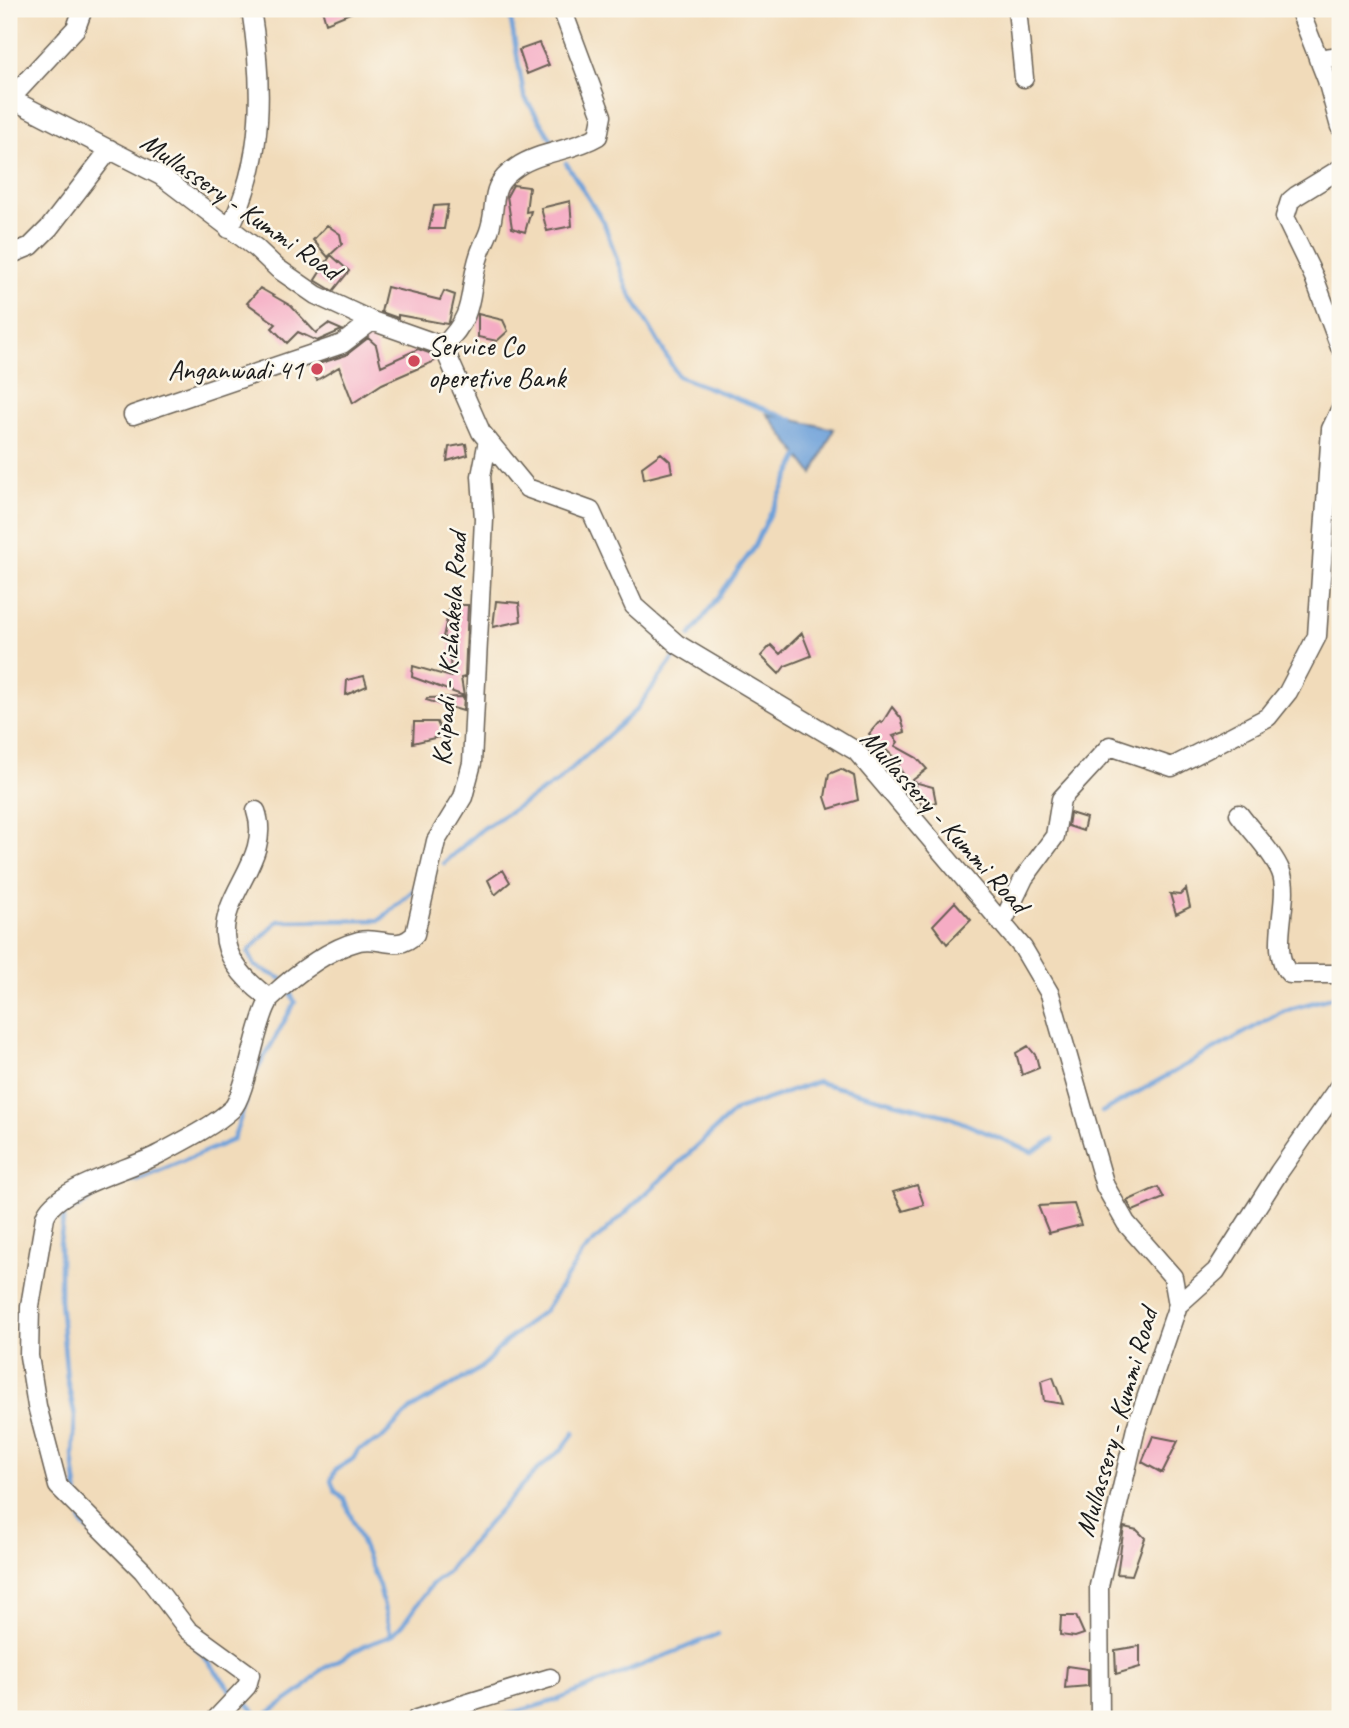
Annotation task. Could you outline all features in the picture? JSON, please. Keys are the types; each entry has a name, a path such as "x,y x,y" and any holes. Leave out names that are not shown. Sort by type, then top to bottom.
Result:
{"street":[{"path":"9,99 76,28 83,9"},
{"path":"229,229 245,198 261,110 260,60 251,9"},
{"path":"443,346 461,328 472,295 479,254 491,226 493,193 517,167 554,152 578,148 598,136 602,116 562,9"},
{"path":"1017,9 1024,78"},
{"path":"1299,9 1340,127"},
{"path":"1318,59 1340,56"},
{"name":"Mullassery - Kummi Road","path":"9,99 161,176 295,282 372,321 443,346 481,432 527,488 591,511 634,606 677,644 856,751 1023,948 1050,993 1105,1186 1125,1223 1173,1277 1178,1304 1136,1428 1099,1586 1100,1719"},
{"path":"9,255 32,246 110,149"},
{"path":"1340,169 1290,201 1285,217 1314,277 1340,347"},
{"path":"133,415 342,344 372,321"},
{"path":"1002,924 1024,877 1055,836 1061,799 1110,746 1172,767 1268,717 1288,692 1317,636 1331,429 1340,410"},
{"name":"Kaipadi - Kizhakela Road","path":"266,1005 304,969 336,950 361,941 399,944 407,942 415,934 436,841 463,797 472,763 484,519 481,476 488,440"},
{"path":"216,1719 251,1681 247,1671 224,1658 188,1630 143,1571 58,1486 32,1379 30,1306 45,1217 51,1205 90,1183 151,1159 232,1109 266,1005 233,959 223,932 231,903 258,845 261,824 256,811"},
{"path":"1239,814 1282,873 1281,954 1285,970 1290,974 1340,974"},
{"path":"1178,1304 1216,1271 1271,1183 1340,1085"},
{"path":"416,1719 550,1678"}],"water":[{"path":"767,414 834,429 813,474"}],"building":[{"path":"322,9 360,9 326,23"},
{"path":"539,43 549,65 527,74 519,50"},
{"path":"513,185 529,187 526,212 531,211 525,232 512,228 507,196"},
{"path":"570,201 572,226 547,231 541,208"},
{"path":"448,205 444,229 429,229 434,206"},
{"path":"327,225 340,234 342,244 328,257 313,240"},
{"path":"331,255 349,271 333,291 315,280"},
{"path":"387,287 440,300 444,291 455,295 449,322 447,324 398,315 398,318 381,312"},
{"path":"260,288 291,306 316,333 328,324 342,330 317,341 298,332 287,343 272,328 276,324 247,303"},
{"path":"478,314 503,320 508,331 497,341 478,337"},
{"path":"368,338 376,345 381,366 418,349 432,354 435,361 382,384 353,403 339,367 317,380 309,367 346,355"},
{"path":"466,444 468,455 447,461 449,447"},
{"path":"661,453 670,461 672,472 644,479 642,467"},
{"path":"496,601 519,603 521,621 493,627"},
{"path":"450,605 468,605 465,677 461,678 464,696 412,677 413,666 451,677 449,639 443,637"},
{"path":"802,633 811,656 785,666 779,674 761,656 771,645 780,654"},
{"path":"364,676 367,686 346,695 347,680"},
{"path":"464,697 463,711 426,700 427,698"},
{"path":"892,707 901,718 905,732 893,736 898,742 895,746 917,758 927,769 909,783 898,766 900,763 869,734 880,721 882,723"},
{"path":"414,722 437,722 443,736 413,743"},
{"path":"841,769 854,776 858,800 829,809 825,797 829,774"},
{"path":"914,782 933,787 936,802 922,807"},
{"path":"1070,813 1086,818 1083,831 1068,826"},
{"path":"503,870 510,882 495,895 488,880"},
{"path":"1186,889 1190,907 1176,914 1170,894 1180,895"},
{"path":"955,902 971,920 947,944 933,925"},
{"path":"1028,1046 1036,1056 1039,1068 1022,1075 1016,1053"},
{"path":"917,1185 924,1205 903,1211 893,1192"},
{"path":"1158,1187 1164,1198 1133,1211 1127,1201"},
{"path":"1074,1204 1081,1225 1049,1233 1038,1206"},
{"path":"1053,1377 1063,1404 1044,1401 1041,1381"},
{"path":"1153,1436 1178,1441 1162,1473 1142,1462"},
{"path":"1124,1527 1137,1530 1145,1538 1132,1575 1117,1574"},
{"path":"1061,1616 1076,1616 1084,1634 1075,1637 1060,1635"},
{"path":"1140,1646 1140,1667 1116,1674 1115,1650"},
{"path":"1067,1666 1088,1669 1088,1686 1065,1688"}],"waterway":[{"path":"509,9 524,96 551,139"},
{"path":"566,163 604,223 627,288 678,376 793,420"},
{"path":"690,636 753,549 799,456"},
{"path":"444,863 482,829 557,782 636,710 674,658"},
{"path":"282,979 255,966 248,952 278,921 380,920 415,889"},
{"path":"255,1074 295,1002 287,987"},
{"path":"1102,1112 1283,1011 1340,995"},
{"path":"391,1636 379,1586 344,1499 335,1491 331,1481 335,1470 353,1459 358,1450 380,1440 411,1409 481,1368 505,1342 545,1310 584,1251 736,1110 817,1082 947,1116 1032,1152 1054,1139"},
{"path":"78,1498 73,1456 75,1416 67,1379 60,1300 60,1243 64,1214 88,1202 100,1190 120,1181 137,1180 233,1140 246,1102"},
{"path":"260,1719 303,1689 321,1670 364,1646 391,1636 432,1584 445,1574 500,1510 539,1468 561,1450 574,1433"},
{"path":"81,1517 82,1524 102,1542"},
{"path":"492,1719 557,1700 718,1634"},
{"path":"194,1644 234,1694"},
{"path":"242,1698 260,1718"}],"place":[{"name":"Service Co operetive Bank","path":"414,361"},
{"name":"Anganwadi 41","path":"317,369"}]}
